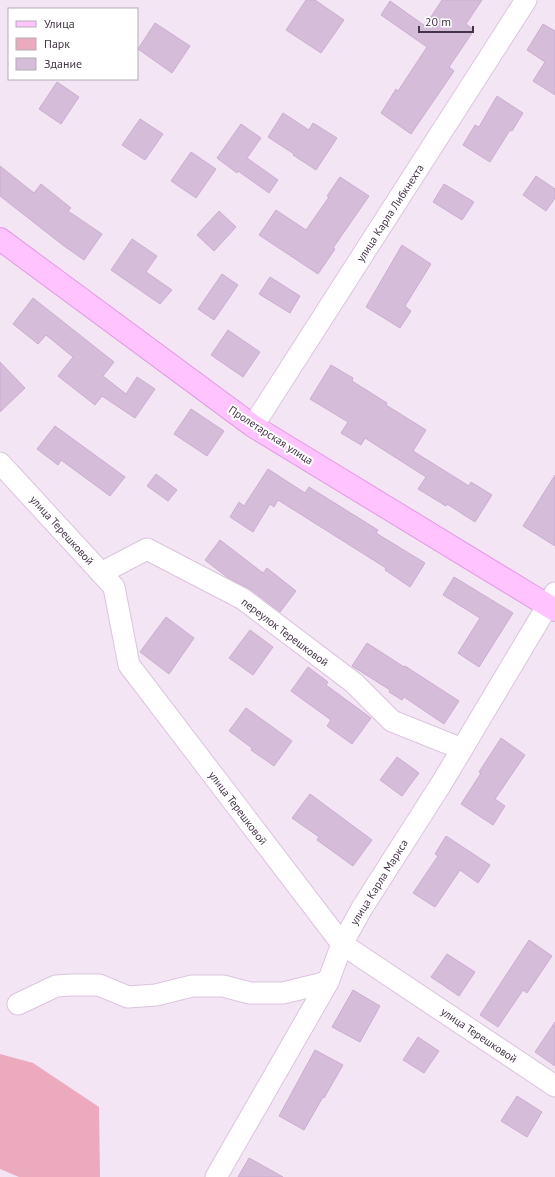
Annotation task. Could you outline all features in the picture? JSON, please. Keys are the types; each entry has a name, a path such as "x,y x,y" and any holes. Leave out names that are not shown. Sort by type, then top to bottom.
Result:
{"main road":[{"name":"Пролетарская улица","path":"0,239 253,426 552,603"}],"street":[{"name":"улица Карла Либкнехта","path":"253,426 526,0"},
{"name":"улица Терешковой","path":"0,463 114,587 129,665 342,944 555,1086"},
{"name":"переулок Терешковой","path":"101,573 147,549 243,599 354,683 392,721 462,748"},
{"name":"улица Карла Маркса","path":"216,1177 328,982 342,944 362,908 443,781 552,603"},
{"path":"18,1004 56,986 99,985 128,997 156,995 192,986 223,986 250,993 283,993 328,982"}],"green space":[{"path":"0,1054 33,1063 99,1107 100,1177 19,1177 0,1169"}],"building":[{"path":"306,0 315,0 344,20 321,53 286,30"},
{"path":"442,0 482,0 466,24 474,30 449,67 454,71 411,134 381,113 396,89 398,91 427,47 381,15 390,1 425,26"},
{"path":"155,23 190,46 172,73 138,49"},
{"path":"543,24 555,31 555,95 533,81 545,62 527,50"},
{"path":"57,82 79,97 61,124 39,109"},
{"path":"497,96 523,113 512,131 510,130 490,162 463,145 475,125 479,127"},
{"path":"283,113 309,130 313,123 337,138 316,170 268,137"},
{"path":"140,119 163,134 145,160 122,145"},
{"path":"241,124 261,138 247,158 278,180 269,193 238,171 237,173 217,158"},
{"path":"191,152 216,169 196,198 171,181"},
{"path":"0,166 34,193 41,184 71,208 68,211 102,234 84,260 0,196"},
{"path":"536,176 555,189 555,198 546,211 523,195"},
{"path":"340,177 369,196 333,248 335,249 318,274 259,235 276,210 306,230 329,197 327,196"},
{"path":"444,184 474,202 462,220 433,202"},
{"path":"219,211 236,227 214,251 197,235"},
{"path":"132,239 157,256 146,272 172,290 160,304 111,270"},
{"path":"402,245 431,264 405,306 411,311 400,328 366,307"},
{"path":"222,274 238,285 214,320 198,309"},
{"path":"270,277 300,296 290,313 259,294"},
{"path":"33,298 114,362 103,376 126,394 137,377 155,389 135,418 102,396 95,405 58,376 73,357 46,335 38,344 13,324"},
{"path":"228,330 260,352 243,377 211,355"},
{"path":"0,362 25,388 0,412"},
{"path":"331,365 353,378 352,381 387,403 386,405 426,430 413,451 469,486 471,482 492,495 475,522 447,504 446,506 418,489 426,477 365,438 361,445 341,433 348,422 310,399"},
{"path":"191,409 224,431 207,456 174,434"},
{"path":"55,426 125,477 110,496 61,460 58,465 37,449"},
{"path":"268,469 305,493 309,487 378,530 376,533 425,563 410,587 385,570 386,568 278,500 274,507 270,504 253,532 230,517 239,502 244,506"},
{"path":"156,474 177,490 168,501 147,486"},
{"path":"555,475 555,546 523,526"},
{"path":"220,540 263,573 267,568 296,591 280,612 250,589 228,578 205,560"},
{"path":"454,577 513,613 479,667 458,653 480,618 443,595"},
{"path":"166,617 194,638 169,674 140,652"},
{"path":"250,630 273,647 253,675 229,658"},
{"path":"367,643 459,701 444,724 404,697 402,700 389,692 390,690 352,666"},
{"path":"308,667 328,682 326,685 371,718 352,744 327,726 331,720 291,691"},
{"path":"246,708 292,741 274,766 251,750 252,748 229,731"},
{"path":"501,738 525,755 495,799 505,806 493,825 461,804"},
{"path":"397,757 419,773 402,796 380,780"},
{"path":"310,794 372,840 353,866 317,840 319,837 292,818"},
{"path":"446,836 490,865 478,883 460,870 435,907 413,893 438,856 435,854"},
{"path":"529,940 552,956 527,993 523,990 498,1027 480,1015"},
{"path":"447,954 475,972 459,996 431,977"},
{"path":"353,990 380,1006 360,1042 332,1027"},
{"path":"555,1022 555,1066 535,1052"},
{"path":"418,1037 439,1051 424,1073 403,1060"},
{"path":"315,1050 343,1065 304,1130 279,1116"},
{"path":"517,1096 542,1112 527,1137 501,1121"},
{"path":"249,1158 283,1177 238,1177"}]}
